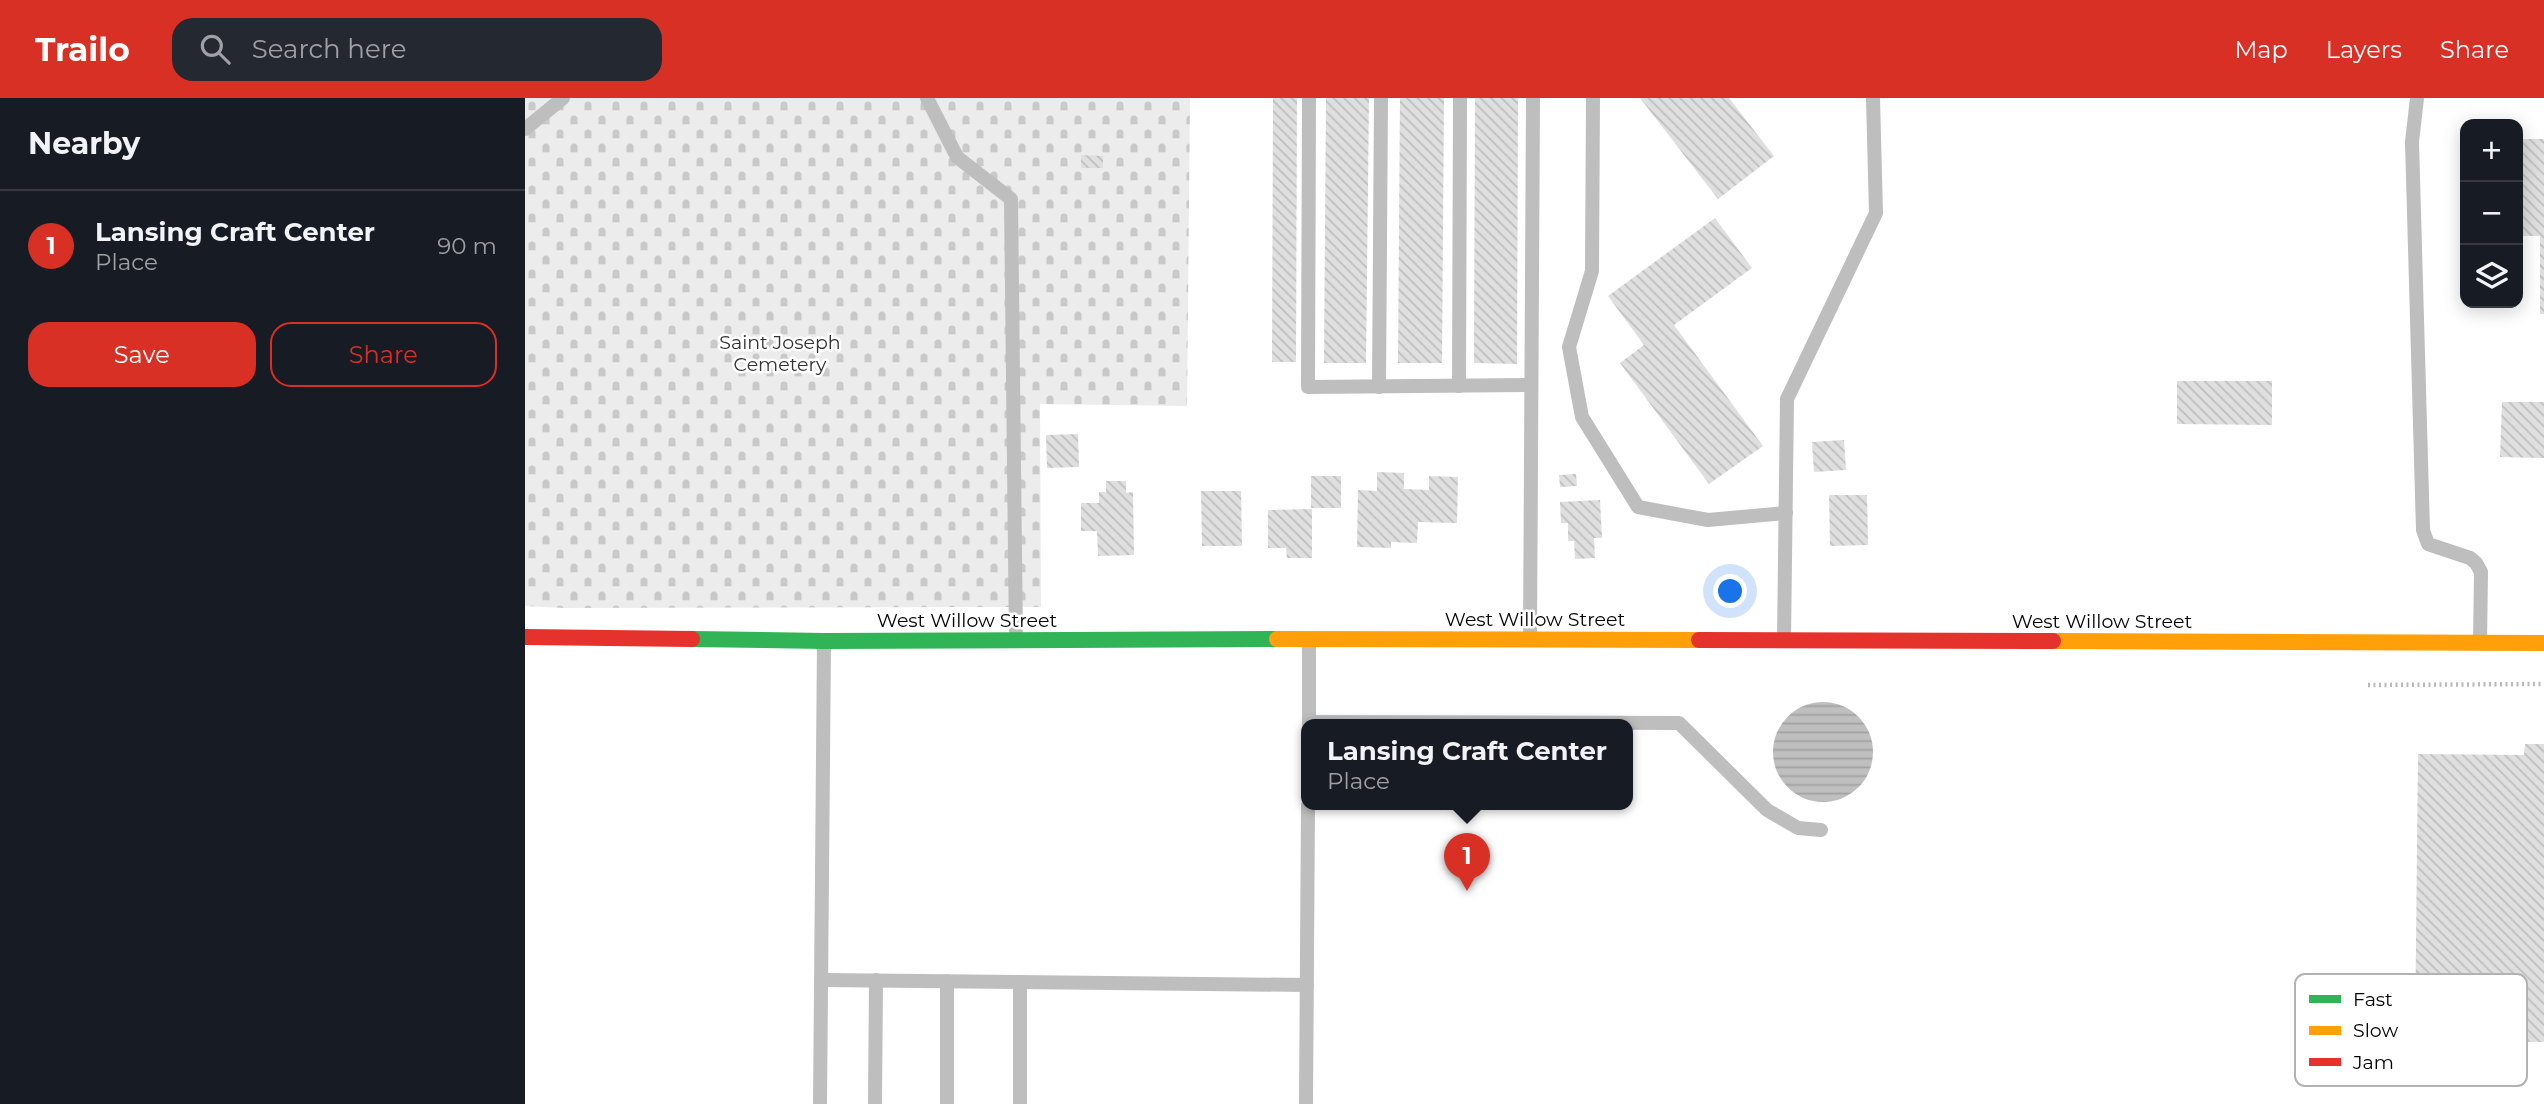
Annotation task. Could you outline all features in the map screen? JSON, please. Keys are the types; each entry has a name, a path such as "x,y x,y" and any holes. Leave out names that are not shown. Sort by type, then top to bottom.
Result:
{"street":[{"name":"West Willow Street","path":"525,637 824,641 1310,639 2544,643"}],"lane":[{"path":"525,129 563,98"},
{"path":"927,98 957,157 1011,199 1016,641"},
{"path":"1309,98 1308,387 1531,385"},
{"path":"1379,387 1381,98"},
{"path":"1459,386 1460,98"},
{"path":"1529,640 1533,98"},
{"path":"1593,98 1592,271 1569,347 1582,417 1638,507 1708,520 1786,513"},
{"path":"1784,640 1787,398 1876,213 1873,98"},
{"path":"2417,98 2412,142 2423,530 2428,544 2470,558 2481,572 2480,642"},
{"path":"1309,719 1310,639"},
{"path":"820,1104 824,641"},
{"path":"1633,723 1679,723 1767,810 1798,828 1821,830"},
{"path":"1307,1104 1308,810"},
{"path":"821,980 1307,985"},
{"path":"875,1104 876,981"},
{"path":"947,981 947,1104"},
{"path":"1020,982 1020,1104"}],"path":[{"path":"2368,685 2544,684"}],"green space":[{"name":"Saint Joseph Cemetery","path":"525,98 1190,98 1187,406 1040,404 1041,607 525,606"}],"shaded area":[{"path":"1823,702 1842,706 1858,717 1869,733 1873,752 1869,771 1858,787 1842,798 1823,802 1804,798 1788,787 1777,771 1773,752 1777,733 1788,717 1804,706"}],"building":[{"path":"1273,98 1297,98 1296,362 1272,362"},
{"path":"1326,98 1369,98 1366,363 1324,363"},
{"path":"1400,98 1444,98 1442,363 1398,363"},
{"path":"1475,98 1518,98 1517,364 1474,363"},
{"path":"1640,98 1729,98 1774,156 1718,199"},
{"path":"2523,139 2544,139 2544,314 2540,314 2540,236 2523,236"},
{"path":"1081,155 1103,156 1103,168 1081,168"},
{"path":"1715,218 1752,268 1674,325 1763,446 1709,484 1620,363 1644,345 1608,296"},
{"path":"2177,381 2272,381 2272,425 2177,424"},
{"path":"2502,402 2544,402 2544,458 2500,457"},
{"path":"1078,434 1079,467 1047,468 1046,435"},
{"path":"1844,440 1846,470 1814,472 1812,442"},
{"path":"1377,472 1404,473 1404,489 1429,490 1429,476 1458,477 1457,523 1418,522 1417,543 1391,542 1391,548 1357,547 1358,490 1377,491"},
{"path":"1576,474 1577,486 1560,487 1559,475"},
{"path":"1311,476 1341,476 1341,508 1311,508"},
{"path":"1106,481 1126,481 1126,493 1133,492 1134,555 1098,556 1097,531 1081,531 1081,503 1099,503 1099,492 1106,492"},
{"path":"1201,491 1241,491 1242,546 1202,546"},
{"path":"1829,495 1867,495 1868,545 1830,546"},
{"path":"1600,500 1602,538 1594,538 1595,558 1575,559 1574,541 1568,541 1568,523 1561,523 1560,502"},
{"path":"1312,509 1312,558 1287,558 1286,548 1268,548 1268,510"},
{"path":"2525,744 2544,744 2544,1042 2527,1042 2527,974 2416,974 2418,754 2524,755"}],"traffic: fast":[{"path":"692,639 1277,639"}],"traffic: slow":[{"path":"1277,639 1699,640"},
{"path":"2053,641 2544,643"}],"traffic: jam":[{"path":"525,637 692,639"},
{"path":"1699,640 2053,641"}],"place":[{"name":"Lansing Craft Center","path":"1467,891"}]}
